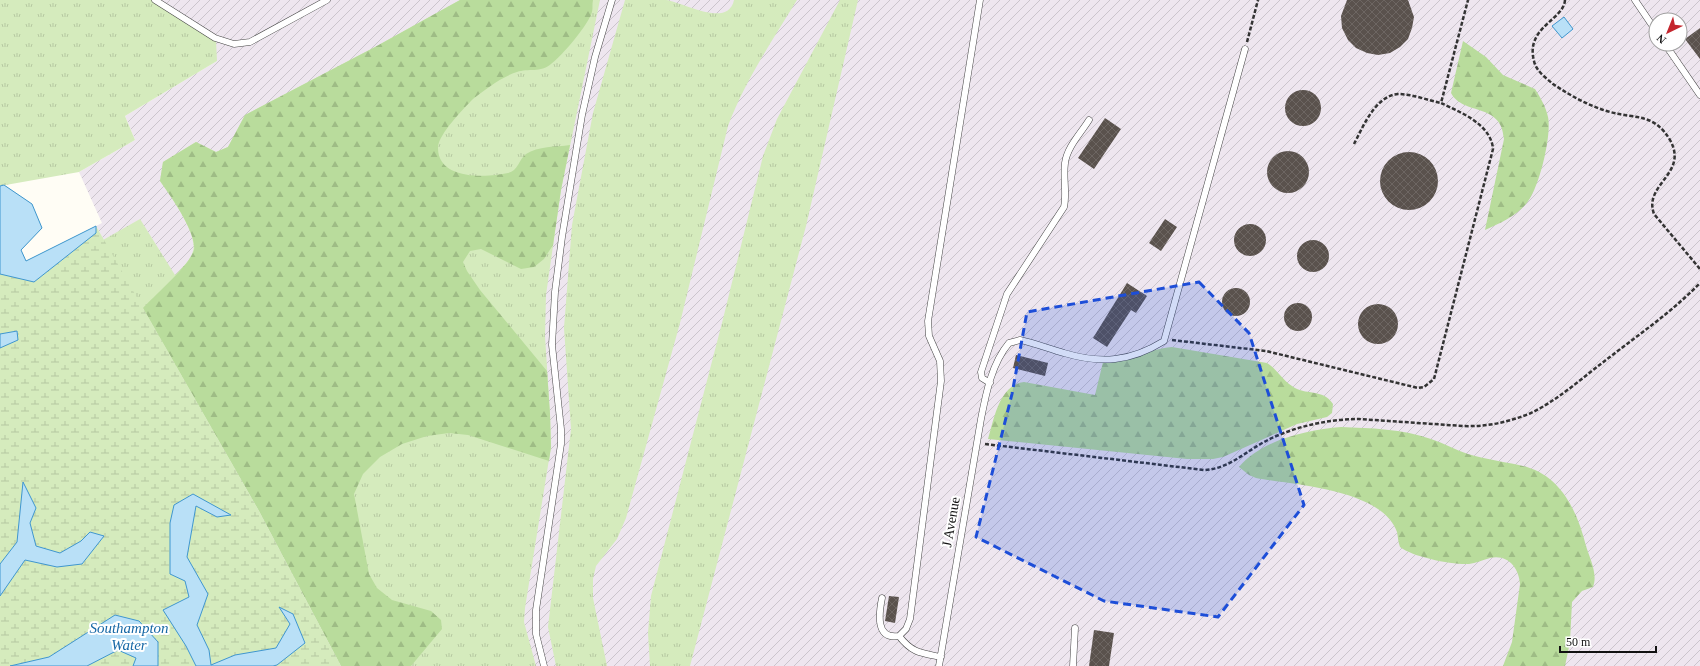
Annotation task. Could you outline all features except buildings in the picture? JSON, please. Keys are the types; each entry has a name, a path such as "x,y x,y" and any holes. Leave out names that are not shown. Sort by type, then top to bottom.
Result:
{"lane":[{"path":"155,0 214,38 234,44 250,42 327,0"},
{"path":"544,666 536,634 536,610 561,444 561,429 552,344 553,311 562,236 582,115 595,57 612,0"},
{"path":"882,598 879,619 882,630 891,637 899,636 906,629 910,619 941,381 940,361 929,336 928,321 980,0"},
{"path":"1635,0 1648,19"},
{"path":"1164,341 1245,49"},
{"path":"1670,52 1700,95"},
{"path":"990,384 982,378 981,372 1007,294 1064,207 1066,198 1065,163 1067,153 1089,120"},
{"name":"J Avenue","path":"939,666 976,444 990,384 1000,355 1009,343 1014,341 1028,342 1084,358 1104,361 1125,358 1164,341"},
{"path":"1072,666 1075,628"},
{"path":"899,636 905,644 916,652 940,657"}],"path":[{"path":"1245,49 1258,0"},
{"path":"1441,103 1468,0"},
{"path":"1565,0 1560,11 1541,29 1534,42 1533,55 1537,68 1549,81 1579,100 1611,112 1644,118 1654,122 1670,140 1675,158 1670,173 1651,201 1652,207 1654,214 1700,269"},
{"path":"1164,341 1169,340 1246,348 1285,355 1412,387 1424,387 1429,384 1437,373 1492,149 1489,135 1484,129 1460,112 1441,103 1407,95 1392,95 1382,101 1371,114 1354,144"},
{"path":"976,444 1204,470 1224,466 1264,442 1290,432 1343,419 1463,426 1488,426 1522,416 1548,403 1673,309 1700,283"}],"highlighted area":[{"path":"1199,282 1249,333 1304,505 1218,617 1104,601 976,537 1012,394 1027,312"}],"shaded area":[{"path":"154,0 1700,0 1700,666 339,666 96,226 102,223 79,172 135,140 125,116 217,61"}],"green space":[{"path":"0,0 154,0 216,40 217,61 125,116 135,140 79,172 0,186"},
{"path":"460,0 600,0 561,190 546,295 545,336 551,447 524,622 536,666 341,666 259,511 103,240 140,219 175,275 190,258 193,251 193,244 191,235 182,215 160,181 163,162 196,142 216,152 228,147 245,115 375,47"},
{"path":"460,0 593,0 592,12 586,24 556,60 547,67 511,74 483,91 463,109 452,122 442,135 438,147 440,158 445,166 464,174 488,176 511,172 524,156 531,151 542,148 570,145 561,190 553,245 544,259 534,267 521,269 481,249 470,251 463,262 467,271 480,290 547,371 551,447 549,461 468,435 449,433 427,436 402,444 380,457 363,474 354,494 369,574 377,588 392,600 431,611 441,620 442,629 411,666 341,666 259,511 143,308 179,272 186,264 194,250 194,243 187,224 160,181 163,162 196,142 216,152 228,147 245,115 375,47"},
{"path":"625,0 666,0 704,12 723,13 730,8 734,0 797,0 742,93 728,126 680,323 626,518 617,539 596,566 593,579 593,598 607,666 556,666 548,627 571,429 564,328 572,225 593,113"},
{"path":"840,0 858,0 806,226 690,666 650,666 648,633 651,596 723,319 763,156 777,119"},
{"path":"1463,41 1486,57 1503,75 1535,89 1544,106 1549,125 1546,149 1540,175 1531,197 1517,213 1485,230 1504,139 1502,127 1497,119 1490,114 1464,105 1451,93"},
{"path":"4,185 32,204 42,228 21,250 26,261 96,226 259,511 341,666 0,666 0,186"},
{"path":"1172,347 1267,363 1274,368 1288,384 1302,391 1319,394 1329,399 1333,404 1332,413 1327,417 1297,424 1223,457 1213,459 1187,459 988,439 995,413 1003,396 1016,384 1024,382 1095,395 1103,362 1121,360 1154,350"},
{"path":"1341,427 1386,430 1420,436 1468,454 1527,467 1540,472 1559,488 1567,499 1578,522 1593,566 1595,577 1593,587 1582,591 1572,602 1570,642 1565,666 1503,666 1512,642 1520,584 1515,568 1507,560 1496,557 1472,564 1462,564 1433,560 1414,554 1400,547 1397,532 1388,518 1374,506 1356,498 1335,492 1256,478 1249,475 1239,467 1260,450 1272,443 1299,434"}],"water":[{"path":"1564,17 1573,29 1562,38 1552,26"},
{"path":"4,185 32,204 42,228 21,250 26,261 96,226 96,233 34,282 0,274 0,186"},
{"path":"17,331 18,340 0,348 0,334"},
{"path":"23,482 36,508 30,523 36,546 60,553 81,541 90,532 104,536 82,564 57,567 25,560 0,596 0,564 17,542"},
{"name":"Southampton Water","path":"193,494 231,515 217,517 196,506 187,557 208,594 197,625 209,650 211,665 235,655 276,648 290,624 279,607 293,614 305,643 277,665 196,666 186,646 163,610 189,597 185,581 170,574 170,523 174,505"},
{"name":"Southampton Water","path":"115,615 139,621 158,642 158,666 133,666 136,658 118,650 87,666 10,666 49,657"}]}
